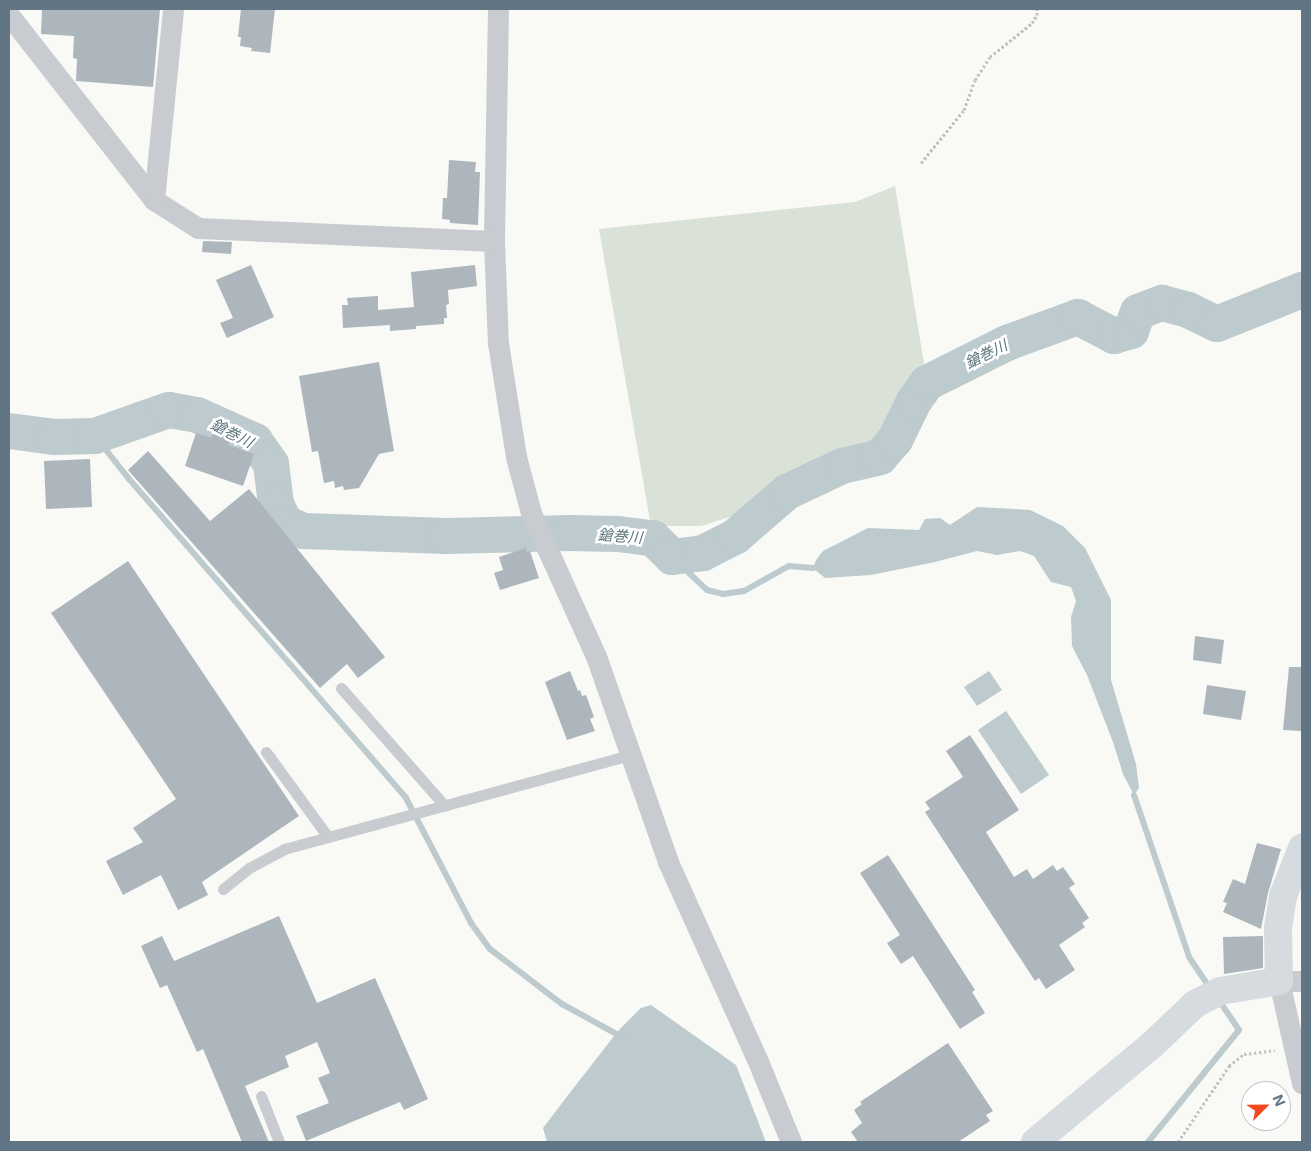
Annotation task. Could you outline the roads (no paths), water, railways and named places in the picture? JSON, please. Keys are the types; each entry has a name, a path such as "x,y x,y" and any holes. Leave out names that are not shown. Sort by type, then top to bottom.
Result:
{"street":[{"path":"154,200 173,9"},
{"path":"498,9 494,241 498,343 516,457 531,513 596,656 668,862 757,1060 791,1142"},
{"path":"9,15 154,200 198,228 494,241"},
{"path":"1302,848 1283,896 1278,928 1291,981 1294,1046 1302,1083"},
{"path":"1035,1142 1153,1044 1195,1004 1220,991 1291,981"}],"lane":[{"path":"341,688 445,806"},
{"path":"266,752 328,838"},
{"path":"223,889 250,868 284,849 631,755"},
{"path":"261,1096 279,1142"}],"waterway":[{"name":"鎗巻川","path":"9,431 54,437 95,436 169,410 197,415 255,441 271,464 276,504 285,523 304,531 446,536 569,533 618,534 653,538 672,557 703,553 736,536 787,492 842,466 880,457 895,440 914,401 927,383 1007,343 1078,317 1114,336 1131,331 1138,312 1162,303 1188,310 1217,324 1302,290"},
{"path":"95,436 129,479 406,798 471,923 490,949 562,1004 622,1037"},
{"path":"672,557 707,590 723,594 744,591 789,566 813,568 819,566"},
{"path":"1134,795 1189,957 1210,988"},
{"path":"1148,1142 1239,1030 1219,1000"}]}
